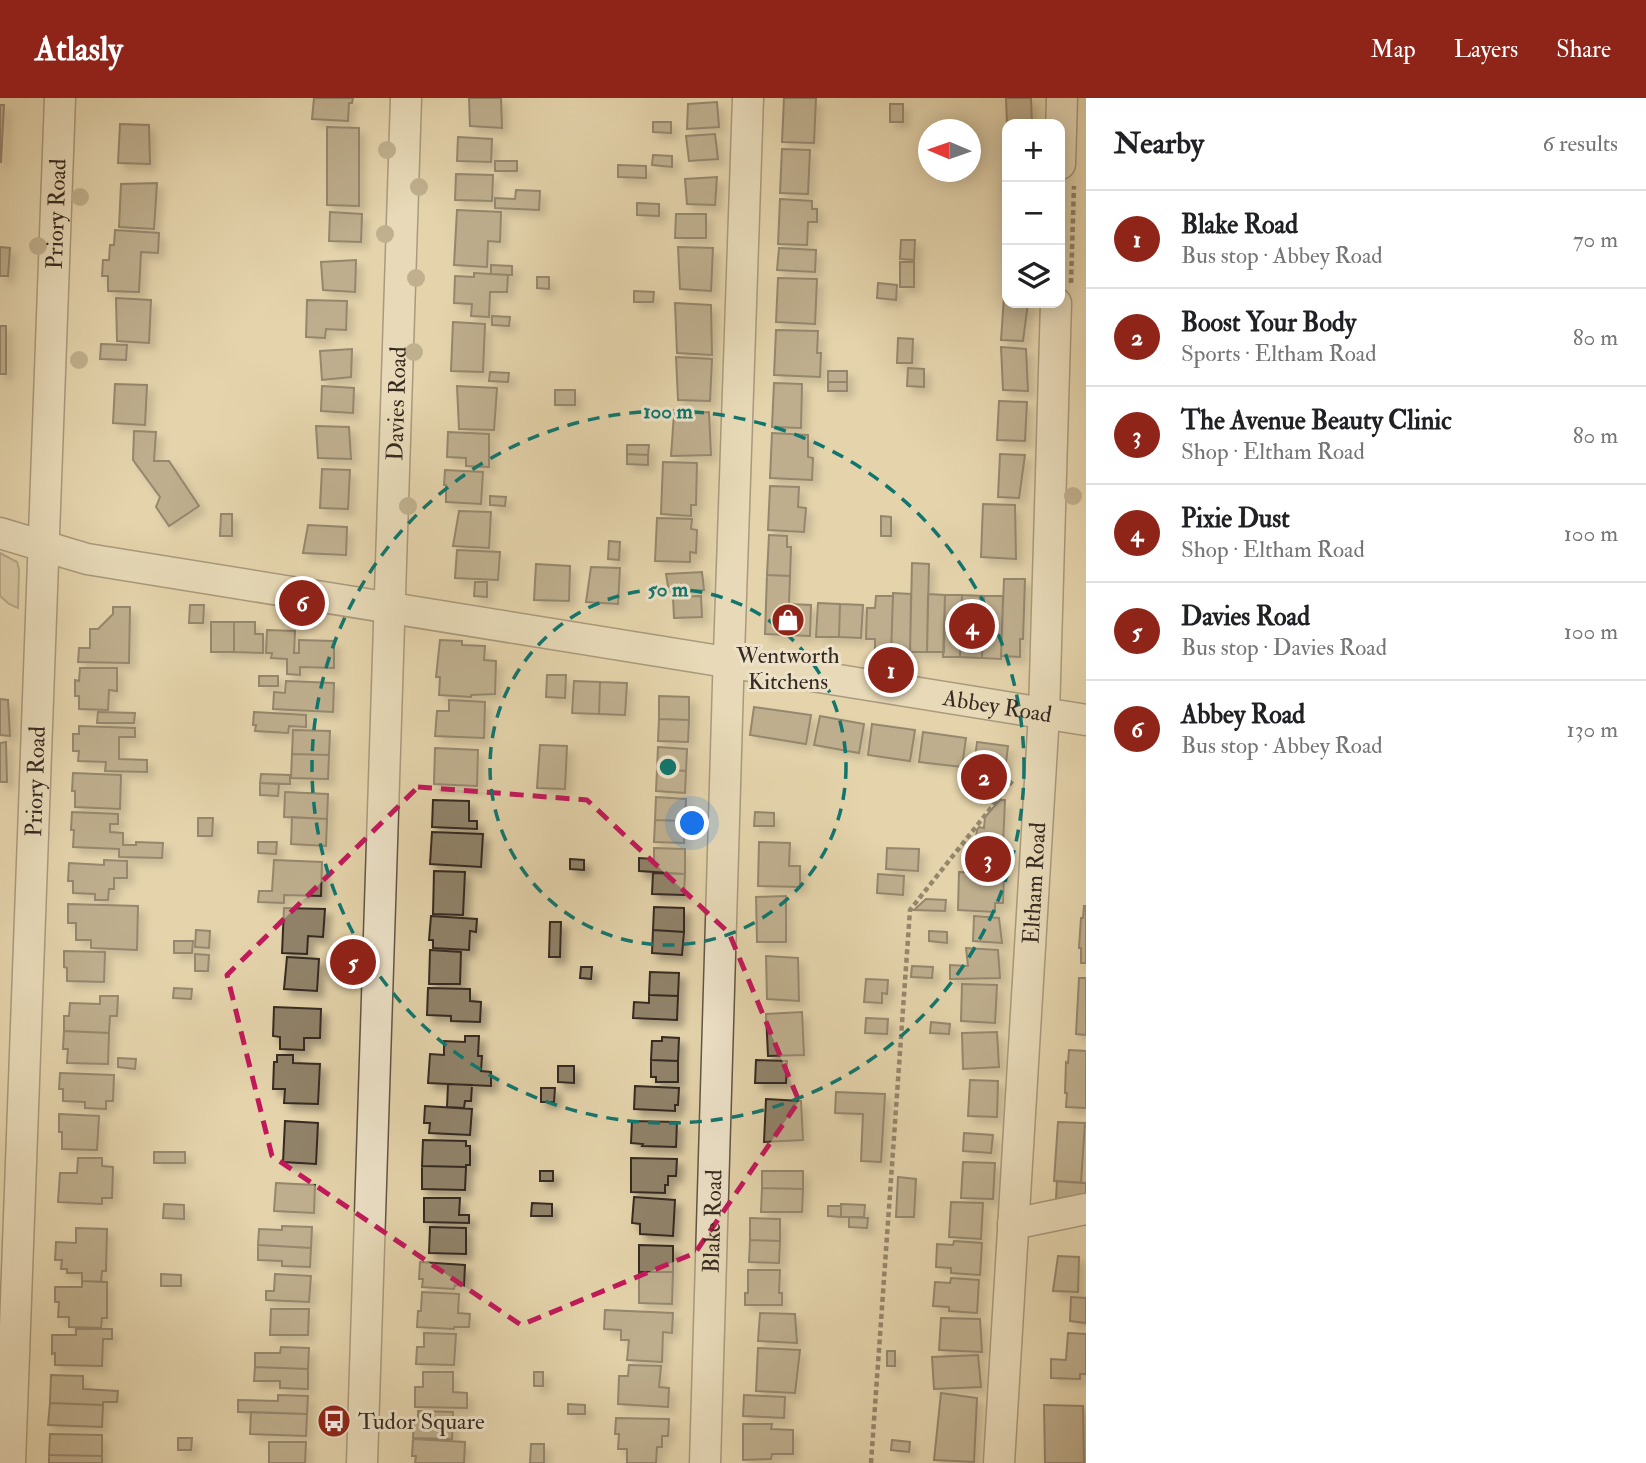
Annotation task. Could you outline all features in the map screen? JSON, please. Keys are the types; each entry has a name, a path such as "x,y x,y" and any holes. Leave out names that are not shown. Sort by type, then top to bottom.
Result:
{"street":[{"name":"Priory Road","path":"10,1463 60,98"},
{"name":"Davies Road","path":"362,1463 406,98"},
{"name":"Blake Road","path":"705,1463 728,663 748,98"},
{"path":"1061,119 1062,98"},
{"name":"Eltham Road","path":"999,1463 1044,714 1056,308"},
{"name":"Abbey Road","path":"0,533 87,559 1086,720"},
{"path":"1013,1224 1086,1209"}],"path":[{"path":"871,1463 910,909 1022,768 1040,769"}],"highlighted area":[{"path":"418,787 587,800 729,933 799,1101 695,1253 521,1325 272,1156 227,975"}],"shaded area":[{"path":"0,553 17,562 18,608 0,596"}],"building":[{"path":"314,98 353,98 352,103 349,103 348,121 312,119"},
{"path":"469,98 501,98 502,128 470,126"},
{"path":"784,98 816,98 814,143 782,142"},
{"path":"1006,98 1031,98 1032,119 1007,119"},
{"path":"717,102 719,127 687,129 688,104"},
{"path":"890,104 903,104 903,122 890,122"},
{"path":"0,105 4,105 1,162 0,162"},
{"path":"653,122 671,122 671,133 653,132"},
{"path":"120,124 149,125 150,164 118,163"},
{"path":"327,127 359,128 359,206 327,205"},
{"path":"715,134 718,159 689,161 686,136"},
{"path":"458,137 492,139 491,162 457,161"},
{"path":"782,149 810,150 808,194 780,193"},
{"path":"653,155 672,156 672,167 652,165"},
{"path":"495,161 517,161 517,171 495,171"},
{"path":"618,165 646,166 646,178 618,177"},
{"path":"456,174 493,175 492,201 455,200"},
{"path":"717,177 715,205 687,204 685,179"},
{"path":"157,183 154,229 119,227 121,184"},
{"path":"516,190 540,191 539,210 495,208 495,198 515,199"},
{"path":"780,199 812,201 812,209 817,209 817,222 808,222 807,245 778,244"},
{"path":"637,203 659,204 659,216 637,215"},
{"path":"457,210 501,212 500,242 488,241 487,267 454,265"},
{"path":"330,212 362,214 361,242 329,241"},
{"path":"676,214 706,214 706,238 675,238"},
{"path":"115,230 159,233 158,253 141,252 139,292 108,291 108,276 102,276 103,260 109,260"},
{"path":"901,240 915,240 914,260 900,259"},
{"path":"0,247 10,248 8,276 0,276"},
{"path":"678,247 713,248 711,291 680,289"},
{"path":"779,248 816,250 815,272 777,270"},
{"path":"356,260 355,292 323,290 321,262"},
{"path":"900,262 914,262 914,287 900,287"},
{"path":"491,265 512,266 512,275 491,274"},
{"path":"474,273 508,275 507,292 490,292 489,317 471,316 472,304 454,303 455,276 474,277"},
{"path":"537,277 549,277 549,289 537,288"},
{"path":"778,278 817,279 815,324 776,322"},
{"path":"878,283 897,285 896,300 877,298"},
{"path":"634,291 654,292 653,302 634,302"},
{"path":"116,298 151,300 149,343 117,341"},
{"path":"307,300 347,301 346,330 326,329 325,338 306,337"},
{"path":"675,303 711,305 712,355 677,353"},
{"path":"1003,308 1027,308 1023,341 1001,340"},
{"path":"492,316 510,317 509,326 492,325"},
{"path":"453,322 485,324 483,372 451,371"},
{"path":"0,326 6,326 6,374 0,374"},
{"path":"776,330 818,331 820,377 774,375"},
{"path":"898,338 913,339 912,363 897,363"},
{"path":"101,344 127,345 126,360 100,359"},
{"path":"1001,347 1026,349 1028,391 1003,390"},
{"path":"352,349 351,377 322,380 320,351"},
{"path":"676,357 712,359 710,401 678,400"},
{"path":"908,368 924,369 924,387 907,386"},
{"path":"828,371 847,371 847,382 828,382"},
{"path":"490,372 509,373 508,382 489,381"},
{"path":"828,382 847,382 847,391 828,391"},
{"path":"774,383 802,384 801,428 772,427"},
{"path":"115,384 147,385 145,425 113,423"},
{"path":"322,386 354,388 353,413 321,411"},
{"path":"457,386 497,388 494,430 459,429"},
{"path":"555,390 575,390 575,405 555,405"},
{"path":"999,401 1027,402 1025,441 997,440"},
{"path":"709,412 711,455 671,456 674,414"},
{"path":"316,426 349,427 351,459 318,458"},
{"path":"134,431 156,432 154,461 169,461 199,506 169,526 156,507 160,497 133,460"},
{"path":"448,432 489,434 489,467 466,466 466,458 447,457"},
{"path":"772,433 808,435 808,457 813,458 812,480 770,478"},
{"path":"627,445 649,445 648,455 627,454"},
{"path":"627,454 648,455 648,465 627,464"},
{"path":"1000,454 1025,455 1019,498 998,497"},
{"path":"663,462 697,463 696,505 691,505 691,516 661,514"},
{"path":"322,469 350,470 348,509 320,508"},
{"path":"445,470 483,472 481,504 446,502"},
{"path":"770,486 799,487 798,507 806,508 804,532 768,530"},
{"path":"490,496 506,497 505,506 490,505"},
{"path":"983,504 1015,505 1016,559 981,557"},
{"path":"459,511 491,512 489,548 453,546"},
{"path":"221,514 232,514 232,536 220,536"},
{"path":"881,516 891,517 891,536 881,536"},
{"path":"657,518 692,519 691,529 697,530 696,553 690,552 690,562 655,561"},
{"path":"308,525 347,527 346,555 303,553"},
{"path":"769,535 787,536 787,547 791,547 790,576 767,575"},
{"path":"609,541 620,542 619,560 608,559"},
{"path":"457,550 500,552 498,580 455,578"},
{"path":"912,563 929,564 927,652 910,652"},
{"path":"536,564 570,566 569,601 534,600"},
{"path":"591,567 620,568 618,604 586,602"},
{"path":"702,572 704,590 669,592 666,574"},
{"name":"Wentworth Kitchens","path":"767,575 790,576 789,604 811,605 810,636 765,634"},
{"path":"1004,579 1025,579 1020,657 1001,656"},
{"path":"475,582 487,582 487,597 474,596"},
{"path":"893,593 911,594 910,655 891,655"},
{"path":"928,594 945,595 944,652 927,652"},
{"path":"945,595 962,595 960,657 943,657"},
{"path":"962,595 984,596 982,658 960,657"},
{"path":"701,596 702,617 674,618 673,597"},
{"path":"876,596 893,596 891,655 875,654 875,639 866,639 867,608 875,608"},
{"path":"984,596 1003,596 1001,659 982,658"},
{"path":"818,603 840,604 839,637 816,637"},
{"path":"840,604 863,605 861,638 839,637"},
{"path":"190,605 204,605 203,623 189,623"},
{"path":"113,607 130,607 129,663 78,662 79,648 90,648 90,629 98,629 113,614"},
{"path":"211,622 234,622 234,652 211,652"},
{"path":"234,622 255,622 255,634 263,634 263,653 234,652"},
{"path":"267,630 295,631 294,653 299,653 299,640 334,641 334,668 300,667 300,675 287,674 287,659 271,658 272,653 266,653"},
{"path":"440,640 485,646 484,660 496,661 495,694 471,697 439,695 440,677 436,677"},
{"path":"80,668 117,668 117,691 109,690 108,710 79,709 79,696 75,696 75,680 79,681"},
{"path":"547,675 566,675 565,698 546,697"},
{"path":"259,676 278,676 278,686 259,686"},
{"path":"286,681 334,683 333,712 273,709 274,692 285,693"},
{"path":"574,681 600,682 599,714 572,713"},
{"path":"600,682 627,683 625,715 599,714"},
{"path":"659,696 689,697 689,720 659,719"},
{"path":"0,699 8,700 10,736 0,735"},
{"path":"449,700 485,702 484,738 435,736 437,711 449,711"},
{"path":"754,707 811,715 806,744 750,735"},
{"path":"98,712 135,713 134,723 97,723"},
{"path":"254,712 306,715 306,727 289,726 288,733 255,731"},
{"path":"820,716 864,724 859,753 814,745"},
{"path":"659,719 689,720 688,742 658,741"},
{"path":"872,724 915,730 910,761 868,755"},
{"path":"79,726 135,728 135,737 119,737 119,759 147,760 147,772 105,771 106,762 78,761 79,751 73,751 73,734 79,734"},
{"path":"293,730 330,731 329,755 292,754"},
{"path":"923,732 966,738 962,767 919,762"},
{"path":"6,742 7,782 0,782 0,743"},
{"path":"977,742 1008,746 1006,763 982,792 971,790"},
{"path":"540,745 567,746 565,789 537,788"},
{"path":"658,747 687,749 686,771 657,769"},
{"path":"435,748 478,750 477,786 434,784"},
{"path":"292,754 329,755 328,779 291,778"},
{"path":"657,769 686,771 685,793 656,791"},
{"path":"73,773 121,775 120,809 75,807"},
{"path":"261,774 290,775 290,784 260,783"},
{"path":"260,783 279,784 278,796 260,795"},
{"path":"285,792 328,794 327,819 284,817"},
{"path":"656,797 686,799 685,821 655,820"},
{"path":"433,800 469,801 469,821 477,821 477,829 432,827"},
{"path":"1000,800 1005,800 1003,845 975,844 977,830 979,827 984,828 985,817"},
{"path":"72,812 118,814 118,824 110,824 110,832 123,833 123,845 136,845 136,842 163,843 162,858 119,857 119,849 73,847"},
{"path":"755,812 774,813 774,826 754,826"},
{"path":"292,817 327,819 326,846 291,844"},
{"path":"198,818 213,818 212,836 198,836"},
{"path":"655,820 685,821 684,843 654,842"},
{"path":"432,832 483,834 481,867 430,864"},
{"path":"258,842 277,842 276,854 258,853"},
{"path":"759,842 790,843 789,866 800,866 800,887 758,886"},
{"path":"975,844 1003,845 1002,874 974,873"},
{"path":"654,848 685,849 685,874 639,871 639,858 654,859"},
{"path":"887,848 919,849 918,871 886,869"},
{"path":"570,859 584,860 584,870 570,869"},
{"path":"104,860 127,861 127,878 114,878 114,889 109,889 108,900 95,900 95,894 73,893 73,881 68,881 69,863 104,865"},
{"path":"274,860 322,862 321,896 284,895 284,903 258,902 259,891 272,891"},
{"path":"434,871 465,872 463,915 433,914"},
{"path":"959,872 1004,874 1003,903 995,903 995,912 958,910"},
{"path":"653,873 685,874 684,895 652,894"},
{"path":"878,874 904,876 903,895 877,893"},
{"path":"786,896 786,942 757,942 756,897"},
{"path":"926,899 946,900 945,911 914,910"},
{"path":"68,904 138,906 137,950 91,948 91,940 76,940 76,923 68,923"},
{"path":"1084,906 1086,963 1081,963 1079,948"},
{"path":"654,907 684,908 684,932 653,930"},
{"path":"284,908 325,909 323,937 308,936 307,954 282,953"},
{"path":"431,916 477,919 476,932 470,931 469,950 433,948 433,940 429,940"},
{"path":"974,916 999,918 1002,943 973,941"},
{"path":"550,922 561,922 560,957 549,957"},
{"path":"196,930 210,931 209,948 195,947"},
{"path":"653,930 684,932 682,955 652,953"},
{"path":"929,931 947,932 947,943 929,941"},
{"path":"174,941 193,941 192,953 174,953"},
{"path":"966,948 998,950 1000,978 950,979 950,965 968,966"},
{"path":"430,950 461,952 460,984 429,984"},
{"path":"64,951 105,952 104,982 67,981"},
{"path":"195,954 209,955 208,971 195,971"},
{"path":"766,956 798,958 799,1001 767,999"},
{"path":"287,957 319,959 317,991 284,989"},
{"path":"912,966 933,967 932,978 911,977"},
{"path":"581,967 592,967 591,979 580,978"},
{"path":"650,972 679,973 678,996 649,995"},
{"path":"1079,978 1086,978 1086,1035 1076,1034"},
{"path":"866,979 888,980 887,994 882,993 882,1003 864,1002"},
{"path":"962,984 997,985 995,1023 961,1021"},
{"path":"174,988 192,989 191,999 173,998"},
{"path":"428,988 470,989 470,1001 481,1002 480,1022 451,1021 451,1016 427,1015"},
{"path":"649,995 678,996 677,1020 633,1018 634,1002 649,1003"},
{"path":"100,996 118,996 117,1016 110,1016 109,1033 64,1031 64,1016 69,1016 70,1003 100,1004"},
{"path":"274,1007 321,1009 320,1038 304,1038 304,1050 280,1049 280,1037 273,1036"},
{"path":"802,1012 804,1055 768,1056 766,1014"},
{"path":"866,1018 888,1019 887,1034 865,1033"},
{"path":"931,1022 950,1024 949,1034 930,1033"},
{"path":"64,1031 109,1033 108,1064 67,1063 68,1049 63,1049"},
{"path":"997,1032 999,1067 963,1069 962,1033"},
{"path":"465,1036 479,1036 478,1056 482,1056 481,1071 491,1072 491,1086 428,1083 430,1054 444,1055 444,1041 465,1042"},
{"path":"662,1037 679,1038 678,1061 651,1060 652,1041 662,1041"},
{"path":"1069,1050 1086,1051 1086,1108 1066,1107 1066,1062 1068,1063"},
{"path":"277,1055 293,1055 293,1063 320,1064 318,1104 284,1103 285,1089 273,1089 274,1062 277,1062"},
{"path":"118,1058 136,1059 135,1069 118,1067"},
{"path":"651,1060 678,1061 678,1082 656,1082 656,1077 651,1077"},
{"path":"756,1060 787,1061 786,1083 755,1083"},
{"path":"558,1066 574,1066 574,1083 558,1082"},
{"path":"60,1073 114,1075 113,1101 106,1101 106,1109 85,1108 85,1102 63,1101 63,1089 59,1089"},
{"path":"970,1080 998,1081 997,1117 968,1116"},
{"path":"448,1084 472,1085 471,1101 465,1101 464,1108 447,1107"},
{"path":"635,1086 679,1088 675,1111 634,1109"},
{"path":"541,1088 555,1088 554,1102 541,1102"},
{"path":"836,1092 885,1094 881,1162 861,1161 863,1114 835,1113"},
{"path":"766,1099 801,1101 803,1140 764,1142"},
{"path":"425,1106 472,1109 470,1135 429,1133 430,1123 424,1123"},
{"path":"59,1114 99,1116 97,1150 62,1149"},
{"path":"285,1121 318,1123 316,1164 283,1162"},
{"path":"632,1121 677,1122 676,1147 631,1143"},
{"path":"1058,1122 1085,1123 1081,1183 1054,1181"},
{"path":"964,1133 993,1135 991,1153 963,1151"},
{"path":"423,1140 466,1141 466,1146 470,1146 470,1165 422,1166"},
{"path":"154,1152 185,1152 185,1163 154,1163"},
{"path":"78,1158 102,1158 102,1166 113,1167 112,1198 102,1198 102,1204 58,1202 60,1173 77,1173"},
{"path":"631,1158 677,1159 676,1176 668,1176 665,1193 631,1192"},
{"path":"963,1162 995,1163 993,1199 961,1198"},
{"path":"422,1166 466,1167 465,1190 422,1189"},
{"path":"540,1171 553,1171 553,1181 540,1181"},
{"path":"762,1171 803,1171 803,1189 762,1188"},
{"path":"898,1177 916,1179 914,1217 896,1217"},
{"path":"1057,1181 1086,1183 1086,1194 1056,1199"},
{"path":"276,1183 315,1185 314,1213 274,1211"},
{"path":"762,1188 803,1189 802,1212 761,1212"},
{"path":"634,1197 675,1200 673,1236 640,1234 640,1224 632,1223"},
{"path":"424,1198 460,1198 459,1215 469,1215 469,1223 424,1222"},
{"path":"951,1202 983,1203 981,1239 949,1237"},
{"path":"532,1203 552,1204 552,1216 531,1216"},
{"path":"164,1204 184,1205 184,1219 163,1218"},
{"path":"841,1204 865,1205 864,1217 841,1217"},
{"path":"828,1206 841,1206 841,1217 828,1216"},
{"path":"849,1217 868,1218 867,1228 849,1227"},
{"path":"750,1218 780,1219 780,1241 750,1240"},
{"path":"282,1226 312,1227 311,1248 258,1245 259,1229 282,1230"},
{"path":"430,1227 466,1228 466,1254 429,1253"},
{"path":"76,1228 107,1229 106,1271 102,1271 101,1282 82,1281 82,1273 67,1273 67,1269 61,1269 62,1260 55,1260 56,1242 76,1243"},
{"path":"750,1240 780,1241 779,1263 749,1262"},
{"path":"954,1241 982,1243 980,1275 951,1273 951,1268 936,1267 937,1244 953,1245"},
{"path":"258,1245 311,1248 310,1267 282,1266 282,1261 258,1260"},
{"path":"639,1245 673,1246 673,1272 639,1272"},
{"path":"1058,1256 1079,1257 1078,1292 1053,1291"},
{"path":"420,1262 465,1265 464,1286 455,1285 454,1289 422,1287 423,1279 419,1279"},
{"path":"748,1270 780,1270 779,1293 782,1293 782,1305 745,1305"},
{"path":"639,1272 673,1272 672,1304 639,1303"},
{"path":"161,1274 181,1275 181,1286 161,1286"},
{"path":"275,1274 311,1276 309,1302 266,1300 266,1291 274,1291"},
{"path":"951,1278 979,1280 977,1313 949,1311 949,1307 933,1306 935,1282 950,1283"},
{"path":"82,1281 107,1282 107,1318 102,1318 101,1328 69,1327 69,1317 58,1317 59,1302 55,1302 55,1287 82,1287"},
{"path":"422,1292 459,1294 458,1313 470,1314 469,1327 417,1327"},
{"path":"1071,1297 1086,1298 1086,1323 1070,1321"},
{"path":"271,1309 309,1309 308,1335 270,1335"},
{"path":"605,1310 673,1313 672,1333 663,1332 662,1362 627,1360 629,1340 621,1340 621,1330 604,1329"},
{"path":"760,1313 795,1314 797,1343 758,1341"},
{"path":"941,1318 980,1319 982,1352 939,1350"},
{"path":"76,1329 112,1329 112,1339 103,1339 102,1366 55,1365 52,1335 76,1335"},
{"path":"424,1333 456,1334 454,1365 416,1364 417,1347 424,1347"},
{"path":"1068,1333 1086,1334 1086,1374 1080,1374 1080,1379 1051,1378 1051,1359 1066,1360"},
{"path":"281,1347 309,1348 308,1369 255,1367 255,1353 280,1353"},
{"path":"758,1348 800,1350 795,1393 756,1391"},
{"path":"887,1351 895,1351 895,1366 887,1366"},
{"path":"978,1355 981,1387 934,1389 932,1357"},
{"path":"629,1365 661,1366 659,1387 669,1388 668,1407 618,1404 619,1376 628,1376"},
{"path":"255,1367 308,1369 308,1389 280,1388 280,1381 254,1381"},
{"path":"423,1372 453,1372 453,1392 467,1393 467,1408 415,1407 415,1387 423,1387"},
{"path":"534,1372 543,1372 543,1386 534,1386"},
{"path":"51,1375 83,1376 83,1389 118,1391 117,1402 103,1402 103,1405 50,1403"},
{"path":"941,1393 977,1398 974,1462 934,1460"},
{"path":"278,1395 308,1396 307,1414 238,1412 238,1400 278,1401"},
{"path":"744,1395 785,1397 784,1418 743,1416"},
{"path":"50,1403 103,1405 102,1427 48,1425"},
{"path":"568,1404 585,1405 585,1414 568,1414"},
{"path":"1044,1405 1083,1406 1084,1463 1045,1463"},
{"path":"418,1411 453,1412 452,1439 413,1438 414,1420 418,1420"},
{"path":"251,1412 307,1414 306,1436 250,1434"},
{"path":"616,1418 669,1419 668,1436 662,1436 662,1447 657,1447 656,1463 627,1463 627,1449 618,1449"},
{"path":"743,1424 772,1424 771,1429 793,1430 793,1454 772,1454 771,1459 743,1460"},
{"path":"50,1434 102,1435 102,1456 49,1455"},
{"path":"178,1438 192,1438 191,1450 178,1450"},
{"path":"413,1439 465,1442 464,1463 415,1463 416,1456 412,1456"},
{"path":"892,1440 910,1442 909,1452 891,1450"},
{"path":"269,1442 306,1442 305,1463 269,1463"},
{"path":"531,1444 544,1444 544,1463 530,1463"},
{"path":"49,1455 102,1456 102,1463 49,1463"}],"place":[{"name":"Abbey Road","path":"302,603"},
{"name":"Wentworth Kitchens","path":"788,620"},
{"name":"Pixie Dust","path":"972,626"},
{"name":"Blake Road","path":"891,670"},
{"name":"Boost Your Body","path":"984,777"},
{"name":"The Avenue Beauty Clinic","path":"988,859"},
{"name":"Davies Road","path":"353,962"},
{"name":"Tudor Square","path":"334,1421"}]}
